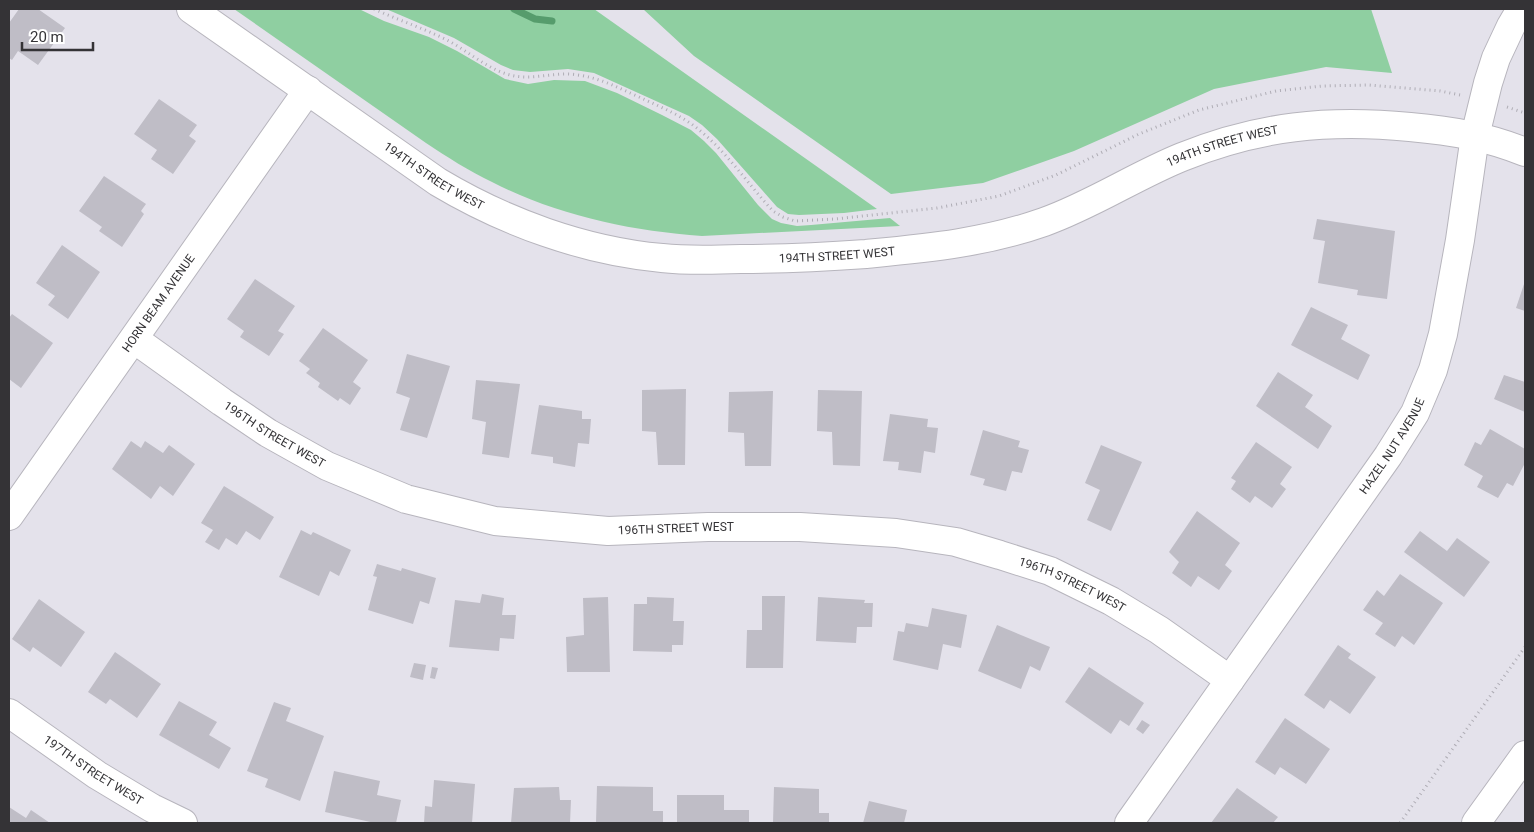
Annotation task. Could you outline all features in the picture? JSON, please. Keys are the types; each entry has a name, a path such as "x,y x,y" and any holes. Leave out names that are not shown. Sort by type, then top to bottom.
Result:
{"street":[{"name":"194TH STREET WEST","path":"191,9 438,182 463,197 516,221 578,242 659,258 688,260 783,259 849,255 948,246 987,238 1067,213 1183,156 1239,137 1275,129 1326,123 1431,129 1475,136 1503,143 1525,152"},
{"name":"HAZEL NUT AVENUE","path":"1129,823 1388,456 1415,413 1433,370 1444,334 1475,136 1488,83 1496,58 1520,9"},
{"name":"HORN BEAM AVENUE","path":"9,516 308,90"},
{"name":"196TH STREET WEST","path":"134,338 268,433 327,466 406,499 495,521 608,531 708,527 800,527 896,533 956,542 1050,571 1111,601 1159,630 1230,680"},
{"name":"197TH STREET WEST","path":"9,713 97,775 152,808 183,823"},
{"path":"1476,823 1525,755"}],"path":[{"path":"374,9 448,41 494,69 509,75 525,78 561,74 597,79 612,84 682,117 708,137 768,206 783,218"},
{"path":"1400,823 1525,648"}],"green space":[{"path":"234,9 359,9 384,21 429,37 505,79 528,84 554,80 585,81 617,93 691,130 716,153 758,205 772,219 797,226 890,218 900,226 702,236 648,230 594,220 542,204 516,194 458,164"},
{"path":"386,9 594,9 877,209 844,213 788,214 777,207 717,139 689,116 594,73 568,69 530,72 513,70 454,38"},
{"path":"643,9 1371,9 1392,73 1326,67 1214,89 1074,151 983,183 891,194 694,56"}],"building":[{"path":"19,9 38,9 65,28 38,65 18,51 12,60 9,58 9,23"},
{"path":"159,99 197,125 189,136 196,141 173,174 151,159 157,150 134,134"},
{"path":"104,176 146,204 141,211 144,214 122,247 99,231 102,227 79,211"},
{"path":"1317,219 1395,231 1387,299 1357,295 1358,290 1318,283 1325,241 1313,239"},
{"path":"62,245 100,272 68,319 48,305 55,296 36,283"},
{"path":"255,279 295,306 278,331 284,334 269,356 240,337 244,331 227,319"},
{"path":"1525,281 1525,311 1516,308"},
{"path":"1311,307 1348,325 1341,339 1370,355 1358,380 1291,345"},
{"path":"12,314 53,343 21,388 9,379 9,318"},
{"path":"323,328 368,360 353,382 361,388 350,405 340,398 338,401 318,387 320,383 306,373 310,369 299,361"},
{"path":"407,354 450,366 427,438 400,430 410,398 396,393"},
{"path":"1278,372 1313,395 1305,407 1332,426 1318,449 1256,406"},
{"path":"1504,375 1525,382 1525,412 1494,399"},
{"path":"476,380 520,384 509,458 482,454 486,422 472,419"},
{"path":"686,389 685,465 658,465 656,432 642,431 642,390"},
{"path":"818,390 862,391 860,466 833,465 832,432 817,431"},
{"path":"773,391 771,466 745,466 744,433 728,432 729,392"},
{"path":"539,405 582,411 582,419 591,419 589,444 578,443 575,467 553,463 553,457 531,454"},
{"path":"890,414 928,419 927,427 938,428 935,453 924,451 921,473 898,470 899,462 883,461"},
{"path":"1490,429 1525,449 1525,463 1513,486 1507,483 1498,498 1477,487 1483,476 1464,465 1475,442 1481,445"},
{"path":"983,430 1020,441 1018,447 1029,450 1022,473 1012,471 1006,491 983,485 985,479 970,475"},
{"path":"131,441 141,448 145,441 163,453 169,445 195,464 173,496 160,486 151,499 112,469"},
{"path":"1256,442 1292,467 1280,484 1286,489 1272,508 1255,496 1250,503 1231,489 1236,481 1231,478"},
{"path":"1101,445 1142,462 1111,531 1087,520 1100,490 1085,483"},
{"path":"224,486 274,517 260,540 246,531 237,545 226,538 219,550 205,542 213,530 201,523"},
{"path":"1197,511 1240,543 1225,565 1232,571 1219,590 1198,576 1191,587 1172,573 1179,562 1169,552"},
{"path":"301,530 311,535 313,532 351,550 339,576 330,571 319,596 279,577"},
{"path":"1420,531 1447,551 1457,538 1490,562 1464,597 1404,552"},
{"path":"377,564 401,571 402,568 436,578 429,604 420,601 413,624 368,610 377,577 373,576"},
{"path":"1400,574 1443,603 1414,645 1402,636 1395,647 1375,634 1383,623 1363,610 1377,590 1384,596"},
{"path":"482,594 504,598 502,615 516,615 514,639 500,638 499,651 449,647 455,600 480,603"},
{"path":"762,596 785,596 783,668 746,668 747,630 762,630"},
{"path":"608,597 610,672 567,672 566,637 584,635 583,598"},
{"path":"647,597 674,598 673,621 684,621 683,645 672,645 672,652 633,651 634,604 647,604"},
{"path":"818,597 865,600 864,603 873,603 872,627 857,627 856,643 816,641"},
{"path":"39,599 85,632 61,667 33,647 30,652 12,639"},
{"path":"932,608 967,615 961,648 943,644 938,670 893,660 898,631 904,632 906,623 928,627"},
{"path":"997,625 1050,647 1040,671 1030,666 1021,689 978,671"},
{"path":"1338,645 1351,654 1348,658 1376,677 1350,714 1330,700 1324,709 1304,695"},
{"path":"115,652 161,684 137,718 110,699 106,704 88,692"},
{"path":"414,663 426,665 423,680 410,677"},
{"path":"432,667 438,668 435,679 430,678"},
{"path":"1089,667 1144,703 1129,726 1120,720 1111,734 1065,702"},
{"path":"179,701 217,722 209,735 231,748 219,769 159,735"},
{"path":"274,702 291,708 286,721 324,736 300,801 265,787 268,779 247,771"},
{"path":"1285,718 1330,749 1306,784 1280,767 1275,775 1255,762"},
{"path":"1142,720 1150,725 1143,734 1136,729"},
{"path":"334,771 380,781 377,795 401,800 396,823 375,823 325,812"},
{"path":"434,780 475,784 472,823 424,823 425,806 432,807"},
{"path":"597,786 653,787 653,811 663,811 663,823 596,823"},
{"path":"559,787 560,800 571,800 570,823 511,823 514,788"},
{"path":"774,787 819,789 819,813 829,813 829,823 773,823"},
{"path":"1237,788 1278,817 1273,823 1211,823"},
{"path":"677,795 724,795 724,810 749,810 749,823 677,823"},
{"path":"869,801 907,810 904,823 863,823"},
{"path":"9,807 26,818 31,810 50,823 9,823"}],"waterway":[{"path":"514,9 535,19 552,21"}]}
